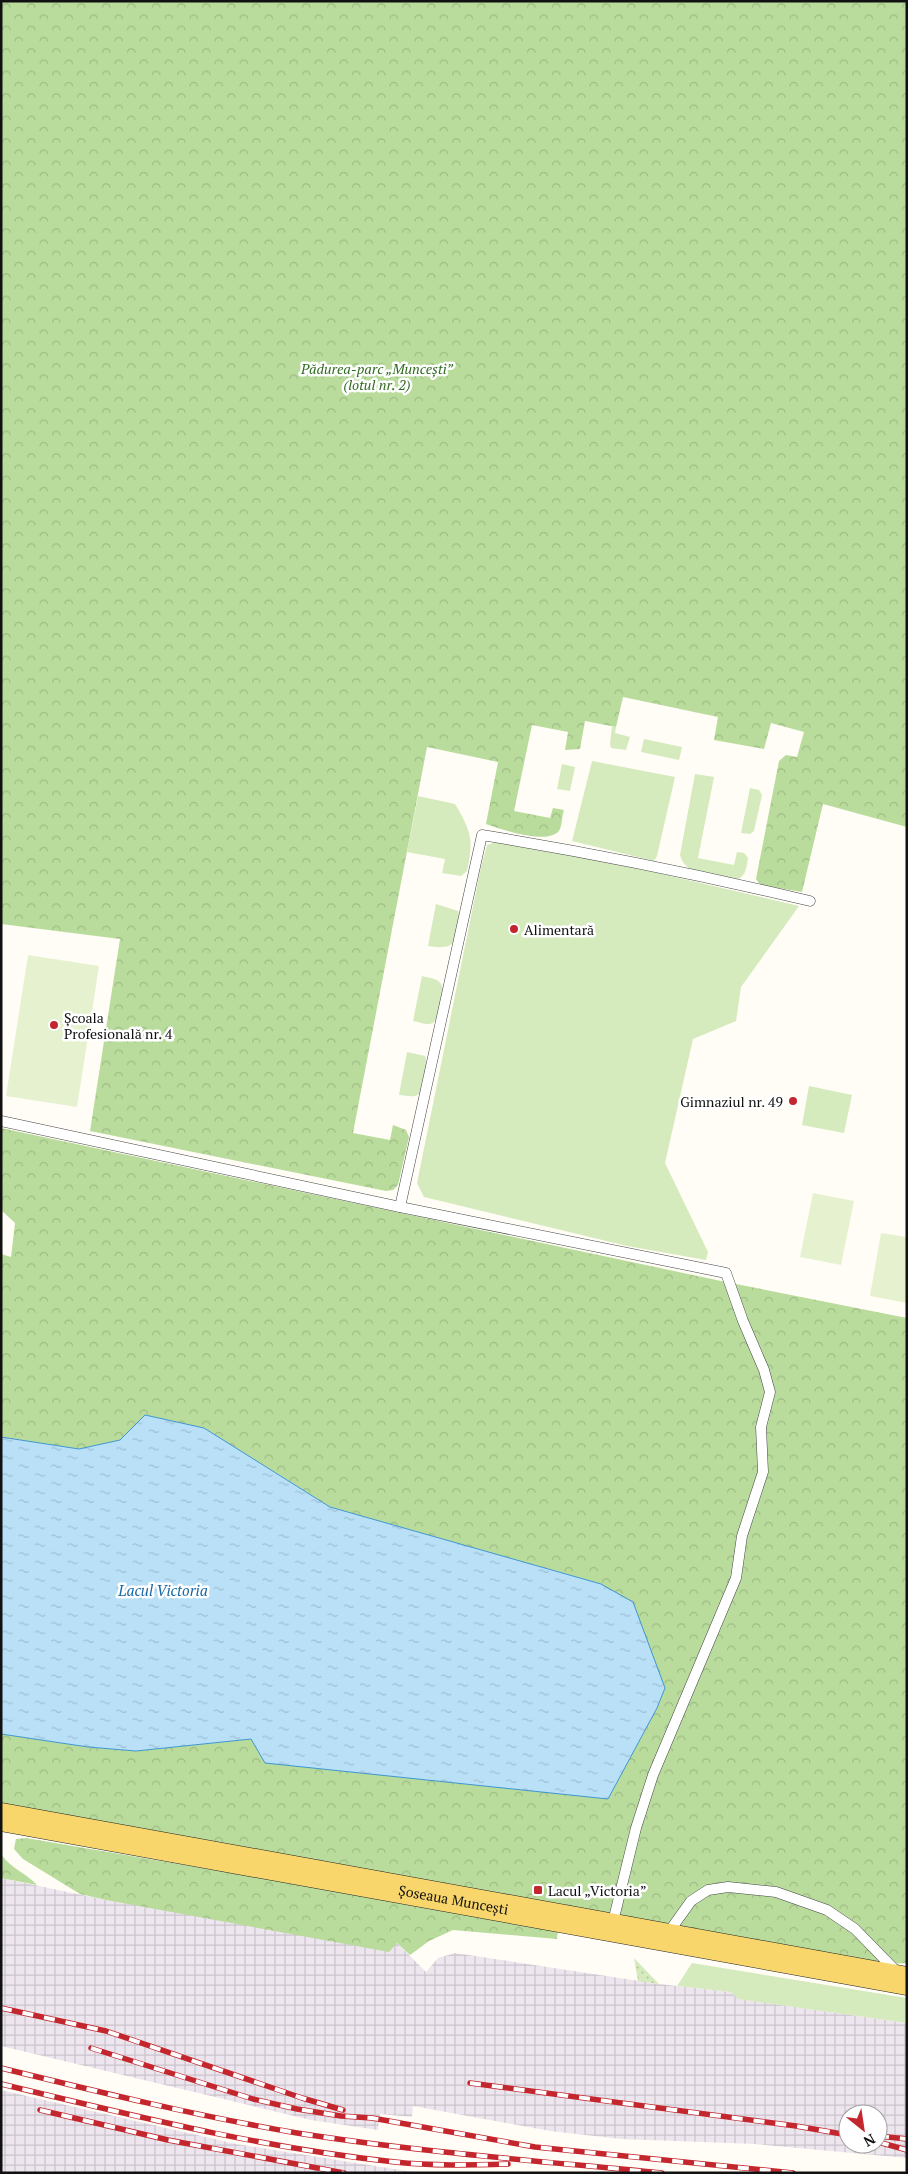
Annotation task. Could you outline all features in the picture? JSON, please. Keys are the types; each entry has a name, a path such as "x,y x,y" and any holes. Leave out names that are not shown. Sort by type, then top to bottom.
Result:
{"main road":[{"name":"Șoseaua Muncești","path":"1,1817 906,1981"}],"lane":[{"path":"400,1207 482,835 581,852 810,901"},
{"path":"1,1121 400,1207 726,1273 743,1321 764,1370 770,1392 761,1427 763,1472 742,1536 736,1578 653,1775 636,1828 612,1927"},
{"path":"665,1937 691,1901 708,1890 728,1887 776,1892 827,1910 855,1929 906,1981"}],"shaded area":[{"path":"1,1878 106,1900 397,1943 426,1972 438,1958 455,1953 659,1984 731,1992 739,1999 907,2023 907,2158 864,2154 888,2154 888,2104 838,2104 838,2152 755,2144 621,2139 550,2131 413,2106 412,2117 380,2114 378,2130 311,2120 1,2046"},
{"path":"1,2090 236,2144 419,2173 1,2173"}],"green space":[{"name":"Pădurea-parc „Muncești” (lotul nr. 2)","path":"1,1 907,1 907,827 823,804 802,892 761,885 756,879 779,761 786,755 797,757 804,732 771,723 764,749 714,740 718,717 623,697 616,727 585,721 580,749 565,750 568,732 532,725 514,811 550,818 553,808 564,810 560,829 555,834 547,837 525,835 486,824 498,762 427,747 353,1133 390,1140 393,1125 406,1130 409,1137 398,1185 393,1190 386,1191 90,1131 120,939 1,924"},
{"path":"612,726 616,727 615,733 630,737 626,750 611,748"},
{"path":"644,739 682,747 679,760 641,752"},
{"path":"592,761 675,777 657,856 654,861 572,841"},
{"path":"562,764 575,767 570,791 557,789"},
{"path":"695,774 714,777 698,858 734,865 737,852 744,853 748,858 746,869 738,879 710,876 694,871 683,862 680,855"},
{"path":"750,788 759,790 762,795 754,831 750,834 741,833"},
{"path":"418,796 455,804 460,813 470,836 467,871 461,876 442,873 445,859 407,852"},
{"path":"496,842 589,857 799,906 741,987 736,1021 693,1039 665,1163 708,1252 706,1260 627,1246 424,1197 417,1183 481,867 487,845"},
{"path":"436,904 458,911 459,914 453,942 445,947 428,946"},
{"path":"28,955 99,966 77,1107 6,1096"},
{"path":"422,976 439,981 443,989 439,1012 435,1021 431,1024 413,1021"},
{"path":"407,1052 425,1056 426,1060 424,1084 419,1094 415,1096 399,1095"},
{"path":"809,1086 852,1095 844,1133 802,1125"},
{"path":"1,1128 721,1281 907,1318 907,1963 873,1965 1,1804 1,1734 88,1747 136,1751 251,1739 608,1799 657,1708 665,1688 601,1584 330,1507 204,1428 145,1415 120,1440 79,1449 1,1437 1,1254 11,1257 15,1223 1,1210"},
{"path":"813,1193 854,1201 841,1265 800,1257"},
{"path":"881,1233 907,1237 907,1303 870,1296"},
{"path":"26,1838 558,1929 557,1939 453,1930 429,1941 410,1955 397,1943 389,1952 106,1900 80,1894 23,1859 14,1849 16,1839"},
{"path":"1,1854 9,1863 37,1885 1,1878"},
{"path":"634,1958 659,1984 638,1981"},
{"path":"692,1963 907,1998 907,2023 738,1999 731,1992 677,1986"}],"water":[{"name":"Lacul Victoria","path":"145,1415 204,1428 330,1507 601,1584 633,1602 665,1688 657,1708 608,1799 265,1763 251,1739 136,1751 88,1747 1,1734 1,1437 79,1449 120,1440"}],"railway":[{"path":"1,2008 106,2031 302,2098 343,2110"},
{"path":"91,2048 253,2099 297,2109 341,2116 372,2118 535,2147 793,2173"},
{"path":"1,2068 111,2095 297,2133 433,2151 662,2173"},
{"path":"470,2083 796,2126 838,2133"},
{"path":"1,2084 197,2129 345,2156 409,2163 451,2165 508,2164"},
{"path":"40,2110 168,2140 344,2173"},
{"path":"888,2137 907,2139"},
{"path":"888,2145 907,2150"}],"place":[{"name":"Alimentară","path":"514,929"},
{"name":"Școala Profesională nr. 4","path":"54,1025"},
{"name":"Gimnaziul nr. 49","path":"793,1101"},
{"name":"Lacul „Victoria”","path":"538,1890"}]}
